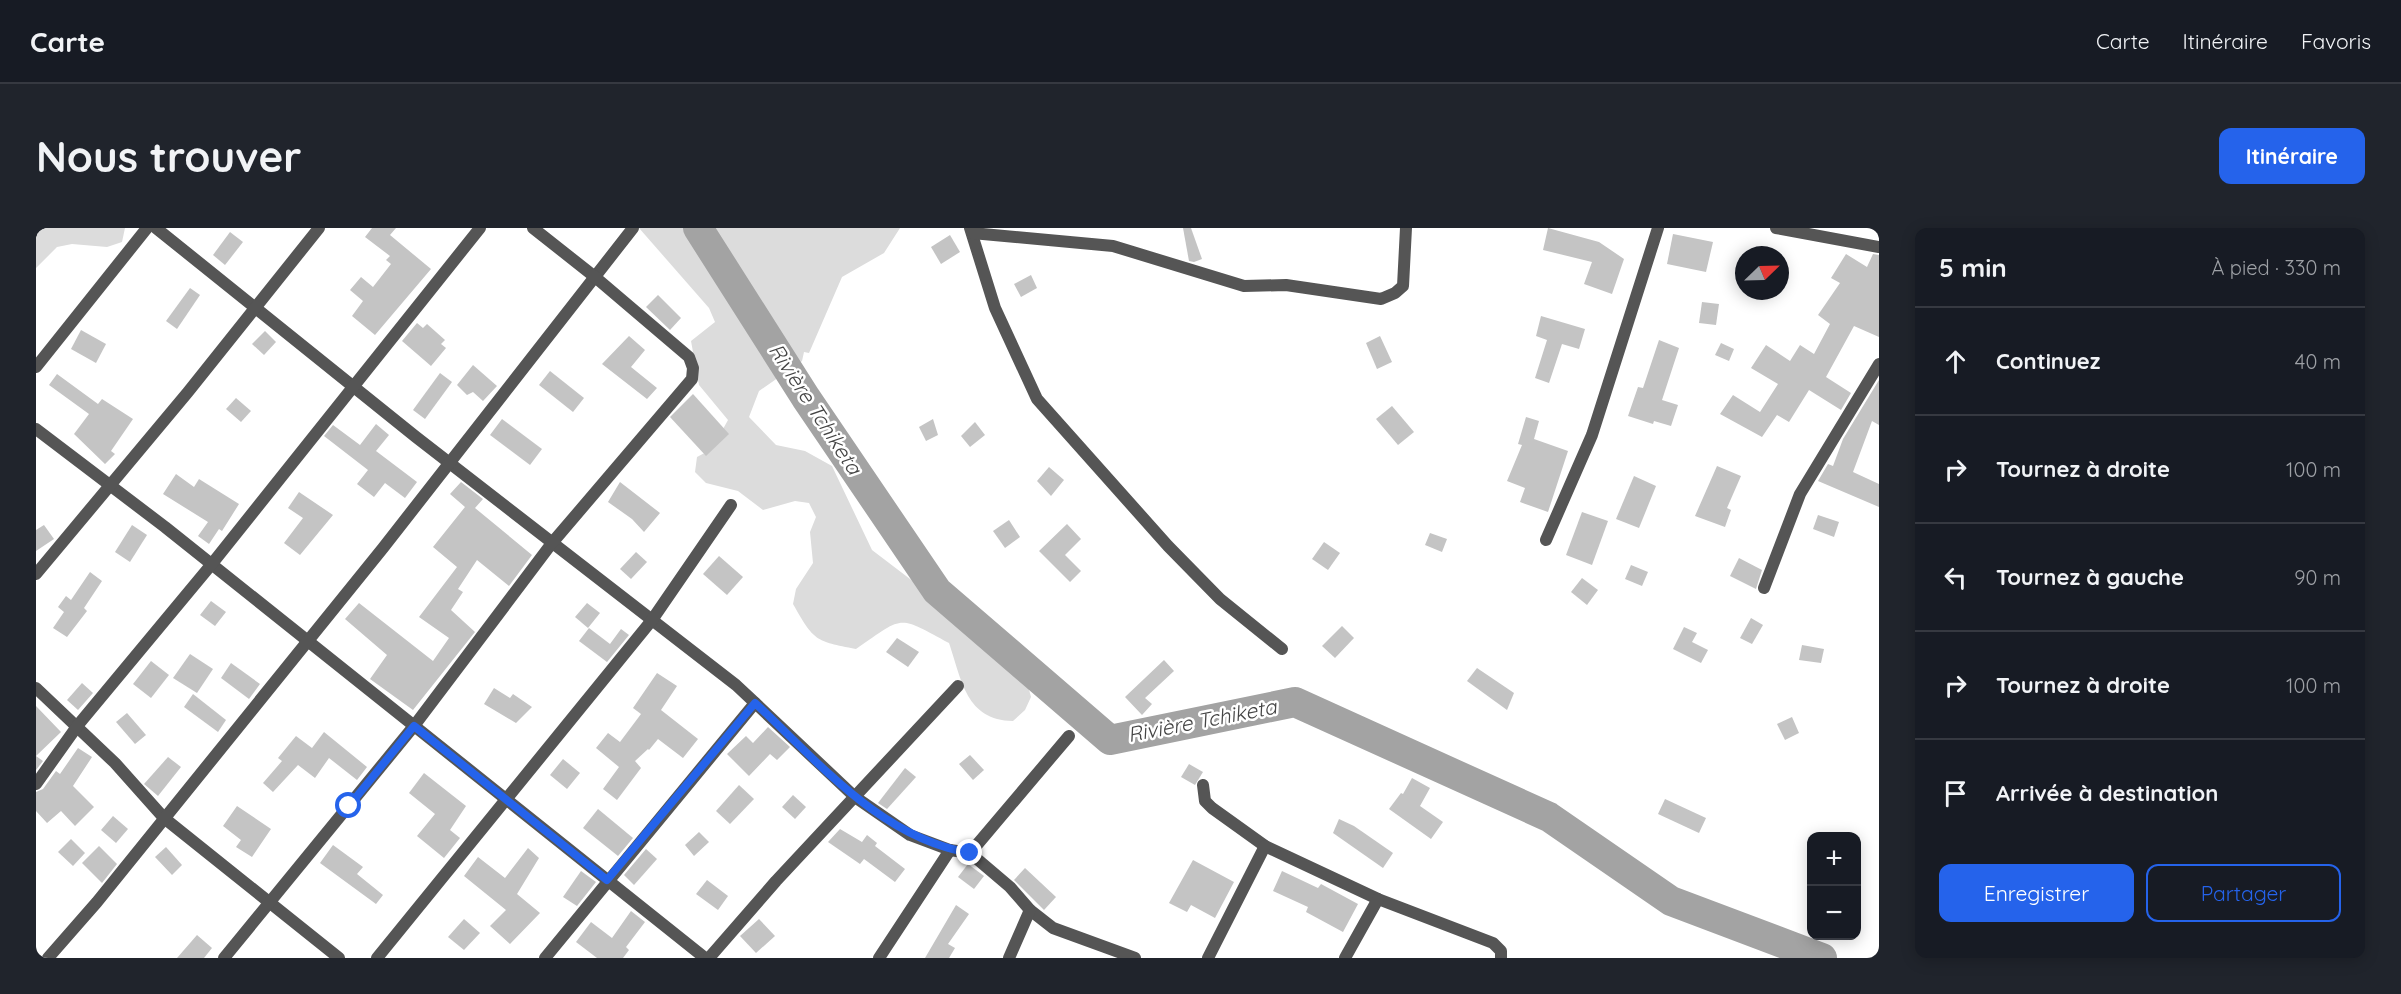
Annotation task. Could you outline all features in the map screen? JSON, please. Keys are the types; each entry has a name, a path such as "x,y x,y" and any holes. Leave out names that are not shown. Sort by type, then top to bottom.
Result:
{"street":[{"path":"36,367 147,228"},
{"path":"156,228 755,703 855,797 910,835 951,850 970,853 1010,886 1030,910 1053,928 1135,958"},
{"path":"36,574 319,228"},
{"path":"36,784 78,725 211,565 480,228"},
{"path":"224,958 414,726 552,543 692,379 693,368 689,357 533,228"},
{"path":"48,958 97,902 308,641 633,228"},
{"path":"1282,649 1220,599 1168,546 1037,399 995,308 971,230 1113,246 1244,286 1286,285 1381,299 1395,293 1403,286 1406,228"},
{"path":"1546,540 1592,435 1658,228"},
{"path":"1776,228 1879,247"},
{"path":"1764,588 1800,494 1879,364"},
{"path":"36,429 308,641 707,958 958,686"},
{"path":"377,958 652,620 731,506"},
{"path":"36,688 78,725 164,818 339,958"},
{"path":"545,958 755,703"},
{"path":"970,853 1070,736"},
{"path":"1203,785 1205,801 1264,846 1378,899 1493,944 1501,951 1502,958"},
{"path":"1208,958 1264,846"},
{"path":"879,958 951,850"},
{"path":"1345,958 1378,899"},
{"path":"1009,958 1030,910"}],"shaded area":[{"path":"36,228 125,228 122,242 107,247 72,244 57,247 36,268"},
{"path":"639,228 900,228 884,253 842,277 809,353 804,352 802,361 759,391 749,417 776,445 805,451 832,466 872,550 973,627 1027,682 1031,697 1025,710 1013,721 997,719 985,714 976,706 968,696 949,643 919,627 901,623 893,625 856,649 824,641 806,626 793,604 796,589 813,563 810,532 816,517 809,503 795,501 763,510 738,491 706,483 695,472 697,457 712,449 728,420 699,385 691,341 715,322 709,308"}],"building":[{"path":"372,228 396,228 390,235 431,269 375,335 352,316 363,301 350,290 361,277 373,287 391,264 386,260 390,256 365,237"},
{"path":"1183,228 1191,228 1202,259 1189,261"},
{"path":"1548,228 1599,242 1624,259 1612,294 1584,284 1592,262 1543,250"},
{"path":"230,232 243,242 225,265 213,255"},
{"path":"1673,234 1713,242 1706,272 1667,264"},
{"path":"950,235 960,252 941,264 931,247"},
{"path":"1846,254 1867,267 1873,254 1879,255 1879,337 1854,326 1826,377 1851,393 1841,410 1809,390 1789,422 1777,415 1762,437 1720,414 1733,395 1760,412 1778,384 1751,368 1766,345 1790,361 1800,345 1814,354 1830,324 1818,315 1840,283 1831,278"},
{"path":"1031,275 1037,288 1021,297 1014,284"},
{"path":"190,288 200,295 177,329 166,321"},
{"path":"658,295 681,318 670,330 646,307"},
{"path":"1702,302 1719,304 1716,325 1699,323"},
{"path":"1541,316 1585,329 1579,349 1562,344 1549,383 1535,378 1547,340 1536,336"},
{"path":"417,323 423,328 427,324 445,340 441,344 446,348 431,366 402,341"},
{"path":"81,330 106,344 96,363 71,349"},
{"path":"265,331 276,342 264,355 252,344"},
{"path":"629,336 645,350 631,367 657,388 647,399 602,364"},
{"path":"1380,336 1392,362 1377,369 1366,343"},
{"path":"1659,340 1679,348 1662,400 1678,405 1671,426 1654,421 1653,424 1628,416 1638,387 1643,388"},
{"path":"1721,343 1734,349 1729,361 1715,355"},
{"path":"473,365 497,386 483,401 473,392 467,395 457,385"},
{"path":"550,371 584,398 573,412 539,385"},
{"path":"440,373 452,382 425,419 413,410"},
{"path":"57,374 98,404 102,399 133,419 111,451 115,454 105,464 74,434 89,414 49,385"},
{"path":"1879,380 1879,425 1872,421 1853,472 1879,484 1879,507 1818,481 1828,464 1833,466 1843,439"},
{"path":"693,394 729,434 706,456 670,417"},
{"path":"236,398 251,411 241,422 226,409"},
{"path":"1392,406 1414,432 1398,445 1376,419"},
{"path":"1526,417 1539,421 1534,439 1568,451 1548,512 1520,502 1525,488 1507,481 1522,445 1518,444"},
{"path":"502,419 542,449 530,465 490,435"},
{"path":"933,419 938,435 926,441 919,427"},
{"path":"975,422 985,435 970,447 961,436"},
{"path":"376,424 389,435 376,451 417,482 405,498 385,483 374,497 357,484 368,470 324,436 333,425 360,445"},
{"path":"1717,466 1741,476 1727,508 1731,510 1725,527 1695,516"},
{"path":"1049,467 1064,480 1051,496 1037,481"},
{"path":"176,474 194,487 199,479 239,504 222,531 219,529 209,544 198,536 208,522 163,494"},
{"path":"1634,476 1656,486 1639,528 1616,519"},
{"path":"461,482 483,499 475,508 532,555 509,586 477,560 458,589 463,592 451,610 475,632 413,710 370,679 387,655 345,619 359,603 433,661 449,638 419,617 457,567 433,547 465,507 450,494"},
{"path":"620,482 660,513 644,532 632,519 608,502"},
{"path":"299,492 333,515 300,555 284,543 303,518 288,508"},
{"path":"1582,512 1608,521 1592,565 1566,555"},
{"path":"1818,515 1839,522 1834,537 1813,529"},
{"path":"1009,520 1020,537 1005,548 993,531"},
{"path":"1067,524 1081,539 1065,555 1081,571 1070,582 1039,551"},
{"path":"44,525 54,539 36,551 36,530"},
{"path":"132,525 147,535 130,562 115,552"},
{"path":"1430,533 1447,539 1442,552 1425,545"},
{"path":"1324,542 1340,553 1328,570 1312,559"},
{"path":"636,552 647,562 631,579 620,569"},
{"path":"719,556 743,577 727,595 703,574"},
{"path":"1739,558 1762,570 1756,589 1730,576"},
{"path":"1631,565 1648,572 1642,586 1625,579"},
{"path":"90,572 102,581 84,608 87,611 67,637 53,628 64,612 58,607 66,596 71,600"},
{"path":"1582,578 1598,590 1587,605 1571,592"},
{"path":"211,601 226,612 215,626 200,615"},
{"path":"587,603 600,613 588,628 575,617"},
{"path":"1751,618 1763,625 1752,644 1740,638"},
{"path":"1342,626 1354,638 1335,658 1322,646"},
{"path":"1684,627 1697,633 1692,642 1708,650 1701,663 1673,649"},
{"path":"589,628 610,644 621,629 629,635 607,662 579,641"},
{"path":"897,638 919,652 908,667 886,652"},
{"path":"1802,645 1824,649 1821,663 1799,660"},
{"path":"190,654 213,669 197,693 173,678"},
{"path":"1164,660 1174,671 1145,698 1152,704 1142,715 1125,697"},
{"path":"151,661 169,675 151,698 133,684"},
{"path":"231,663 260,684 249,699 221,678"},
{"path":"1477,668 1514,693 1507,710 1467,681"},
{"path":"657,673 677,686 661,710 698,739 683,758 658,739 635,761 641,768 617,800 603,789 619,767 596,748 608,733 620,742 641,714 633,708"},
{"path":"82,683 93,693 78,710 67,700"},
{"path":"494,688 510,698 513,694 532,707 516,723 484,704"},
{"path":"193,694 226,720 218,732 184,707"},
{"path":"36,706 61,732 36,756"},
{"path":"127,713 146,735 135,744 116,722"},
{"path":"1792,717 1799,733 1785,740 1777,724"},
{"path":"768,727 790,747 777,760 770,754 749,776 727,754 746,736 753,743"},
{"path":"324,732 367,767 357,780 329,758 315,778 298,765 273,792 263,783 282,761 278,758 296,736 312,748"},
{"path":"78,748 92,757 73,786 94,807 75,826 61,811 47,823 36,811 36,792 43,789 56,771 60,774"},
{"path":"970,755 984,770 973,780 959,764"},
{"path":"36,756 43,761 36,770"},
{"path":"168,757 181,767 158,796 144,784"},
{"path":"563,759 580,773 567,789 550,775"},
{"path":"1189,764 1203,772 1195,785 1181,777"},
{"path":"905,768 916,777 887,809 878,803"},
{"path":"424,773 466,806 450,830 460,838 444,858 417,836 435,814 409,793"},
{"path":"1412,778 1430,788 1420,806 1443,822 1431,839 1389,809 1401,793 1403,794"},
{"path":"739,785 754,799 730,824 716,811"},
{"path":"793,795 806,807 795,819 782,807"},
{"path":"1665,799 1706,818 1699,833 1658,814"},
{"path":"237,806 271,829 252,857 236,847 241,840 223,826"},
{"path":"598,809 633,838 618,856 583,828"},
{"path":"113,816 128,829 116,843 101,830"},
{"path":"1339,819 1354,826 1393,853 1383,868 1333,833"},
{"path":"840,829 862,842 867,835 877,843 875,846 905,869 895,882 864,859 860,864 828,842"},
{"path":"699,832 709,842 694,856 685,845"},
{"path":"71,839 85,853 73,866 58,852"},
{"path":"333,845 363,867 357,874 383,895 376,904 320,863"},
{"path":"99,846 117,864 102,883 82,863"},
{"path":"166,847 182,865 172,875 155,857"},
{"path":"528,848 539,858 517,894 540,913 510,944 490,926 506,910 464,876 478,857 505,878"},
{"path":"646,849 657,859 634,885 624,875"},
{"path":"1193,860 1234,882 1215,918 1191,905 1187,912 1169,903"},
{"path":"968,864 984,876 974,889 958,877"},
{"path":"1025,868 1056,897 1044,910 1014,880"},
{"path":"581,871 596,882 577,906 563,897"},
{"path":"1282,871 1318,888 1321,884 1358,904 1343,932 1306,912 1308,907 1273,891"},
{"path":"707,880 728,896 718,910 696,894"},
{"path":"956,905 969,914 948,944 955,948 949,958 925,958"},
{"path":"631,911 645,922 626,947 629,950 623,958 597,958 576,942 591,922 612,938"},
{"path":"464,919 480,933 464,950 448,937"},
{"path":"759,919 775,936 756,953 740,936"},
{"path":"197,935 212,948 204,958 177,958"}],"waterway":[{"name":"Rivière Tchiketa","path":"698,228 806,398 937,591 1110,740 1295,702 1549,817 1671,901 1822,958"}],"route":[{"path":"349,806 414,726 607,880 755,703 855,797 887,820 910,835 951,850 970,853"}]}
